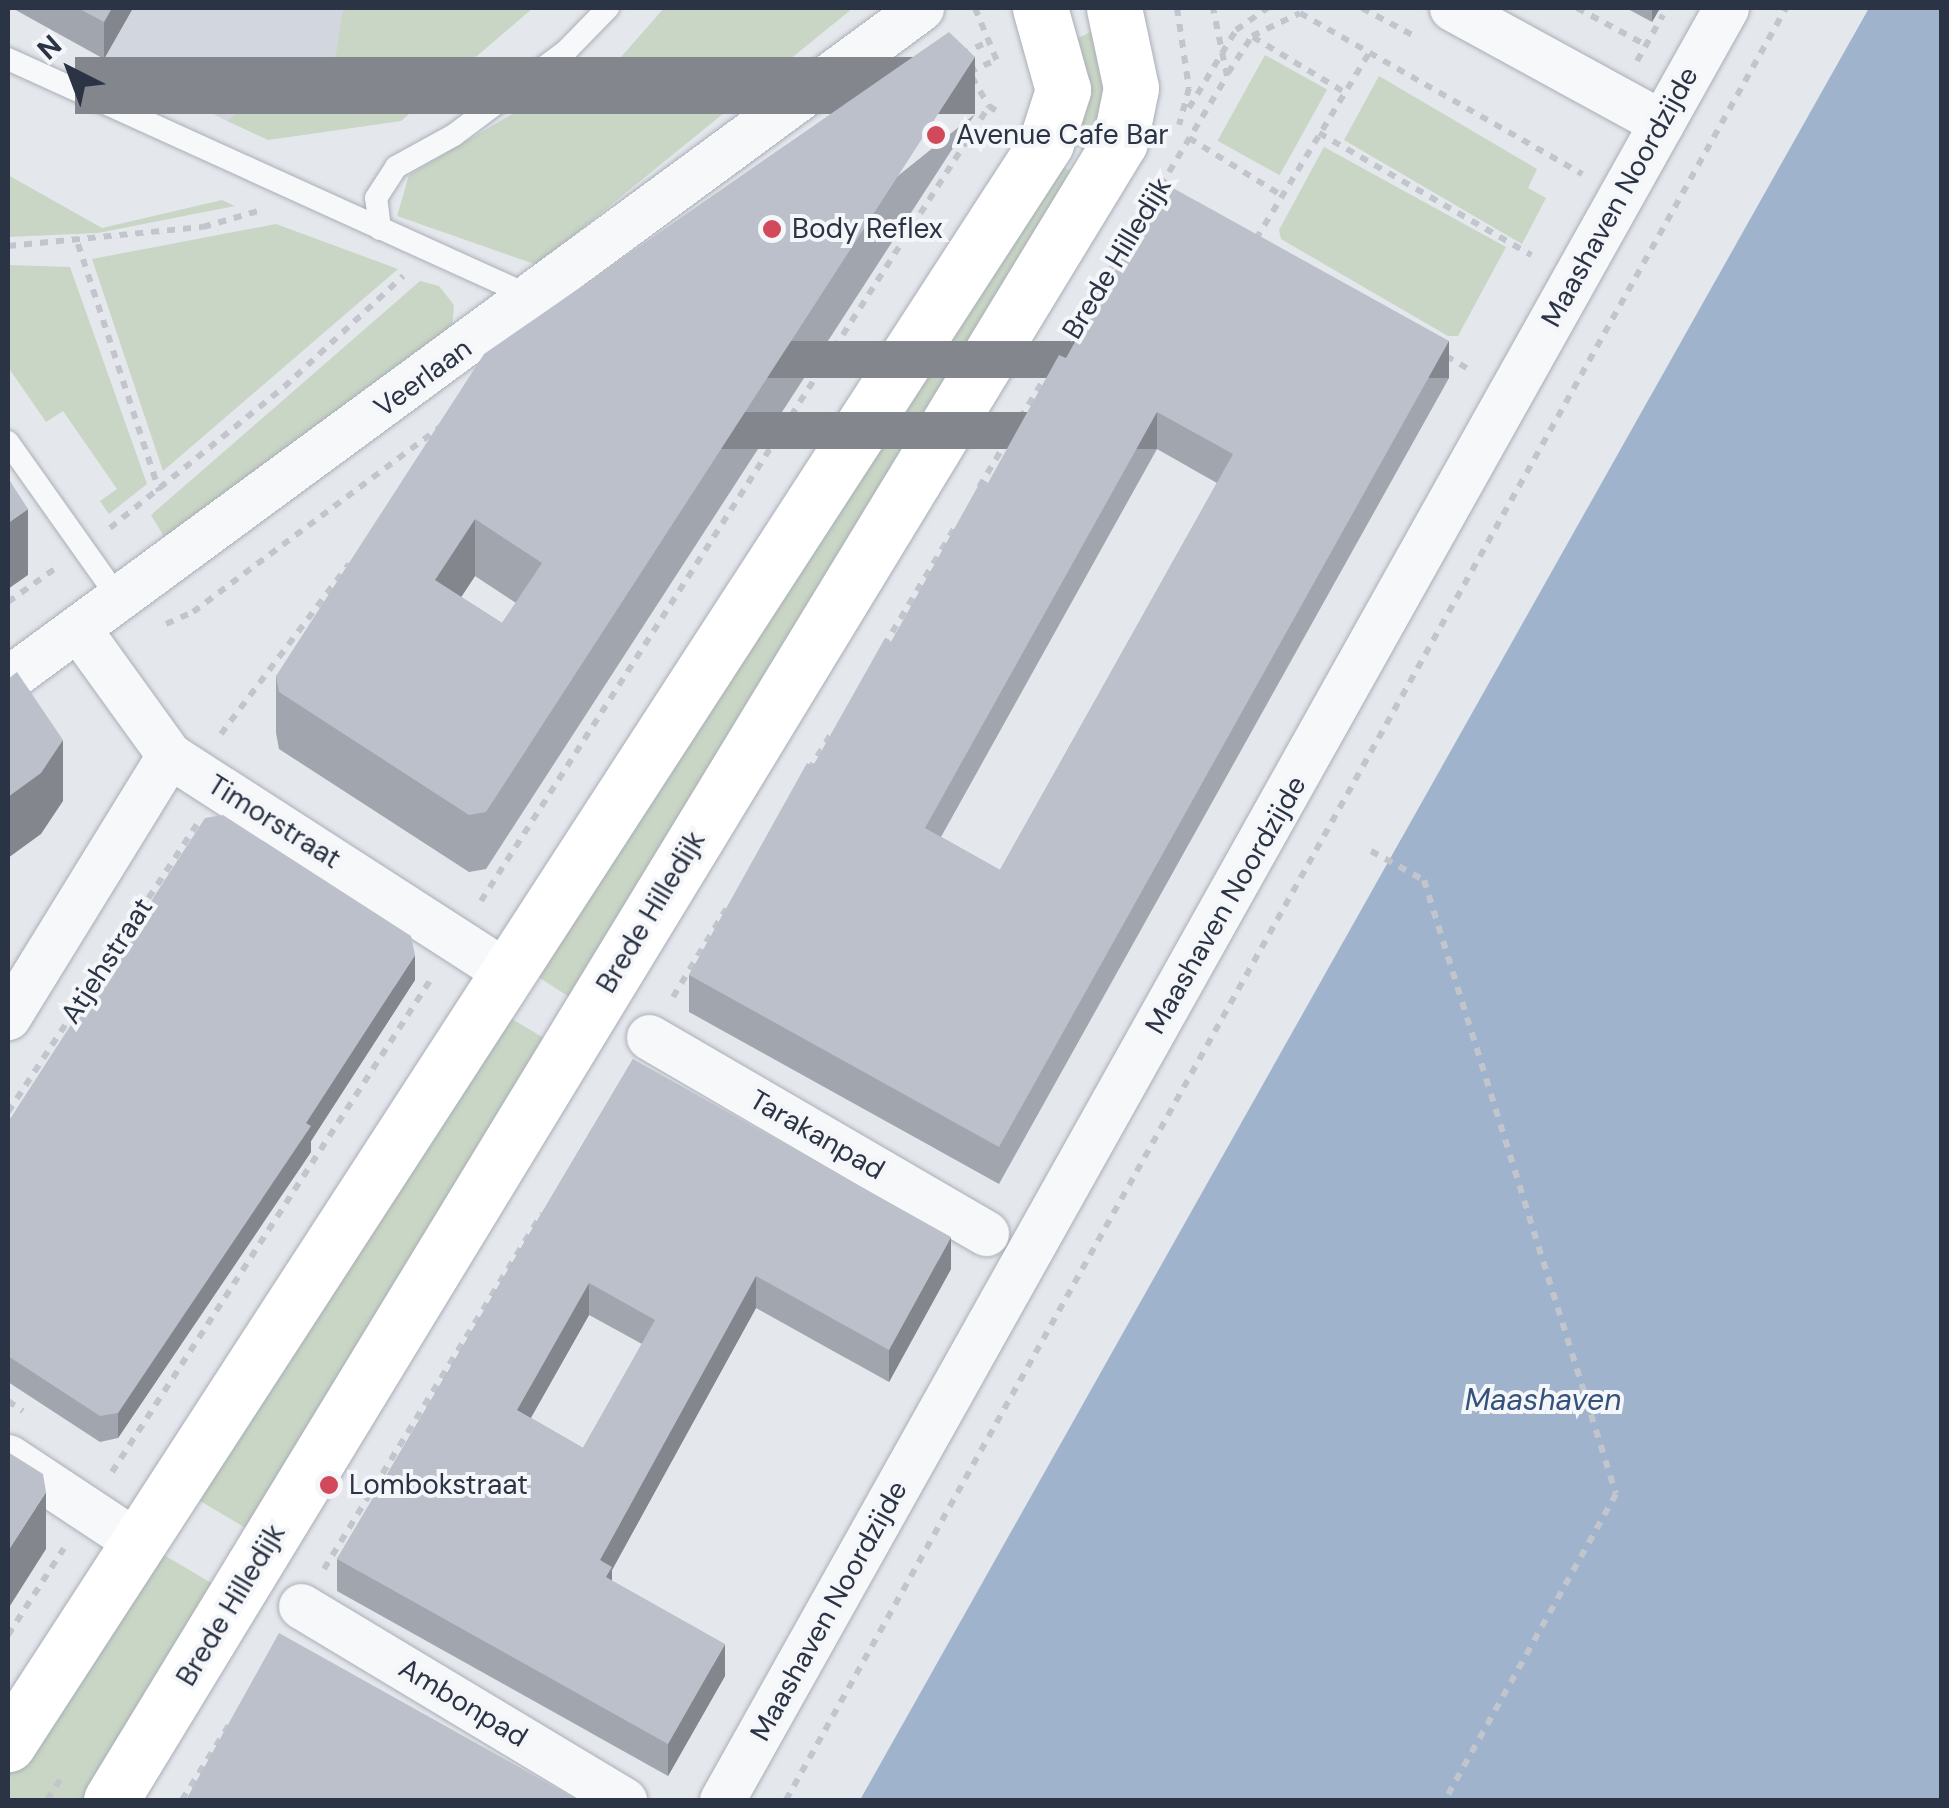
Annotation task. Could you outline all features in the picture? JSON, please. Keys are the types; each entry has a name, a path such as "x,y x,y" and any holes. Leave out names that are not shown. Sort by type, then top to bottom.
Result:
{"street":[{"name":"Veerlaan","path":"8,679 78,630 136,615 532,297 878,32 920,8"},
{"name":"Brede Hilledijk","path":"111,1800 1120,142 1131,88 1114,8"},
{"path":"1452,8 1662,123"},
{"name":"Maashaven Noordzijde","path":"722,1800 1726,8"},
{"path":"8,1744 1046,143 1063,90 1042,14"},
{"name":"Timorstraat","path":"78,630 169,755 469,919 509,974"},
{"name":"Atjehstraat","path":"8,1017 169,755"},
{"name":"Tarakanpad","path":"649,1038 986,1233"},
{"path":"8,1456 138,1543"},
{"name":"Ambonpad","path":"301,1606 624,1800"}],"lane":[{"path":"380,229 376,198 396,166 454,135 566,52 608,8"},
{"path":"8,59 532,297"},
{"path":"8,442 136,615"},
{"path":"18,504 41,488"}],"path":[{"path":"1214,8 1225,45 1227,76"},
{"path":"1188,109 1225,45 1268,8"},
{"path":"1577,8 1646,46"},
{"name":"Maashaven Noordzijde","path":"1636,62 1668,8"},
{"name":"Maashaven Noordzijde","path":"786,1800 1786,8"},
{"path":"1252,36 1300,13 1578,171"},
{"path":"944,62 1042,14"},
{"path":"1252,36 1344,92"},
{"name":"Brede Hilledijk","path":"977,492 1252,36"},
{"path":"1253,245 1369,52"},
{"path":"960,54 989,106 1002,114"},
{"path":"953,83 991,62"},
{"path":"107,1479 989,106"},
{"path":"1319,134 1531,255"},
{"path":"1189,138 1282,195"},
{"path":"1158,190 1174,200"},
{"path":"1237,236 1269,254"},
{"path":"78,244 159,491"},
{"path":"8,602 159,491 284,387 427,252"},
{"path":"1434,349 1467,368"},
{"name":"Veerlaan","path":"136,615 194,612 453,421 444,438"},
{"path":"874,662 966,509"},
{"path":"213,744 362,546"},
{"path":"802,782 844,714"},
{"name":"Timorstraat","path":"209,722 238,742"},
{"name":"Atjehstraat","path":"8,1112 206,810"},
{"path":"1371,851 1424,880 1616,1494 1445,1800"},
{"path":"468,892 469,919"},
{"path":"649,1038 731,901"},
{"path":"301,1606 546,1205"},
{"path":"8,1636 70,1538"},
{"path":"182,1800 232,1720"}],"shaded area":[{"path":"133,8 343,8 335,58 321,78 294,97 245,103 227,121 104,59"}],"green space":[{"path":"343,8 533,8 401,121 268,140 227,121 245,103 294,97 321,78 335,58"},
{"path":"664,8 853,8 537,265 397,216 409,175 568,81 586,97"},
{"path":"1105,25 1115,64 1091,155 1065,140 1082,109 1085,64 1078,38"},
{"path":"1265,55 1327,89 1280,175 1217,141"},
{"path":"1379,76 1537,169 1528,188 1546,198 1522,244 1344,140"},
{"path":"1324,147 1506,247 1458,336 1448,336 1281,239 1279,230"},
{"path":"1054,161 1078,176 577,1002 529,971"},
{"path":"8,175 102,228 222,200 235,206 98,233 8,237"},
{"path":"276,224 398,269 163,471 92,259"},
{"path":"8,265 70,267 147,484 109,514 100,501 117,489 63,411 46,422 8,367"},
{"path":"420,281 439,286 454,305 452,330 166,540 151,515"},
{"path":"502,1013 552,1043 254,1533 190,1495"},
{"path":"154,1549 218,1587 89,1800 8,1800 8,1776"}],"water":[{"name":"Maashaven","path":"1869,8 1942,8 1941,1800 860,1800"}],"building":[{"path":"78,8 112,8 104,22"},
{"path":"949,32 975,57 486,812 469,815 279,692 276,676 484,354","holes":["475,519 542,563 502,623 435,580"]},
{"path":"1164,183 1449,341 999,1147 689,975 807,763 813,766 885,638 891,642 982,479 988,483 1059,355 1066,358","holes":["1157,412 1233,454 1000,870 925,828"]},
{"path":"8,478 28,509 8,523"},
{"path":"17,672 63,740 41,773 8,797 8,679"},
{"path":"223,815 411,936 415,955 306,1123 311,1126 118,1413 100,1416 8,1356 8,1122 205,818"},
{"path":"633,1059 951,1237 889,1350 756,1276 600,1560 612,1567 606,1577 725,1644 668,1744 337,1559","holes":["589,1283 655,1320 583,1448 517,1410"]},
{"path":"8,1452 43,1474 46,1492 8,1551"},
{"path":"279,1633 578,1800 186,1800"}],"place":[{"name":"Avenue Cafe Bar","path":"936,135"},
{"name":"Body Reflex","path":"772,229"},
{"name":"Lombokstraat","path":"329,1485"}]}
